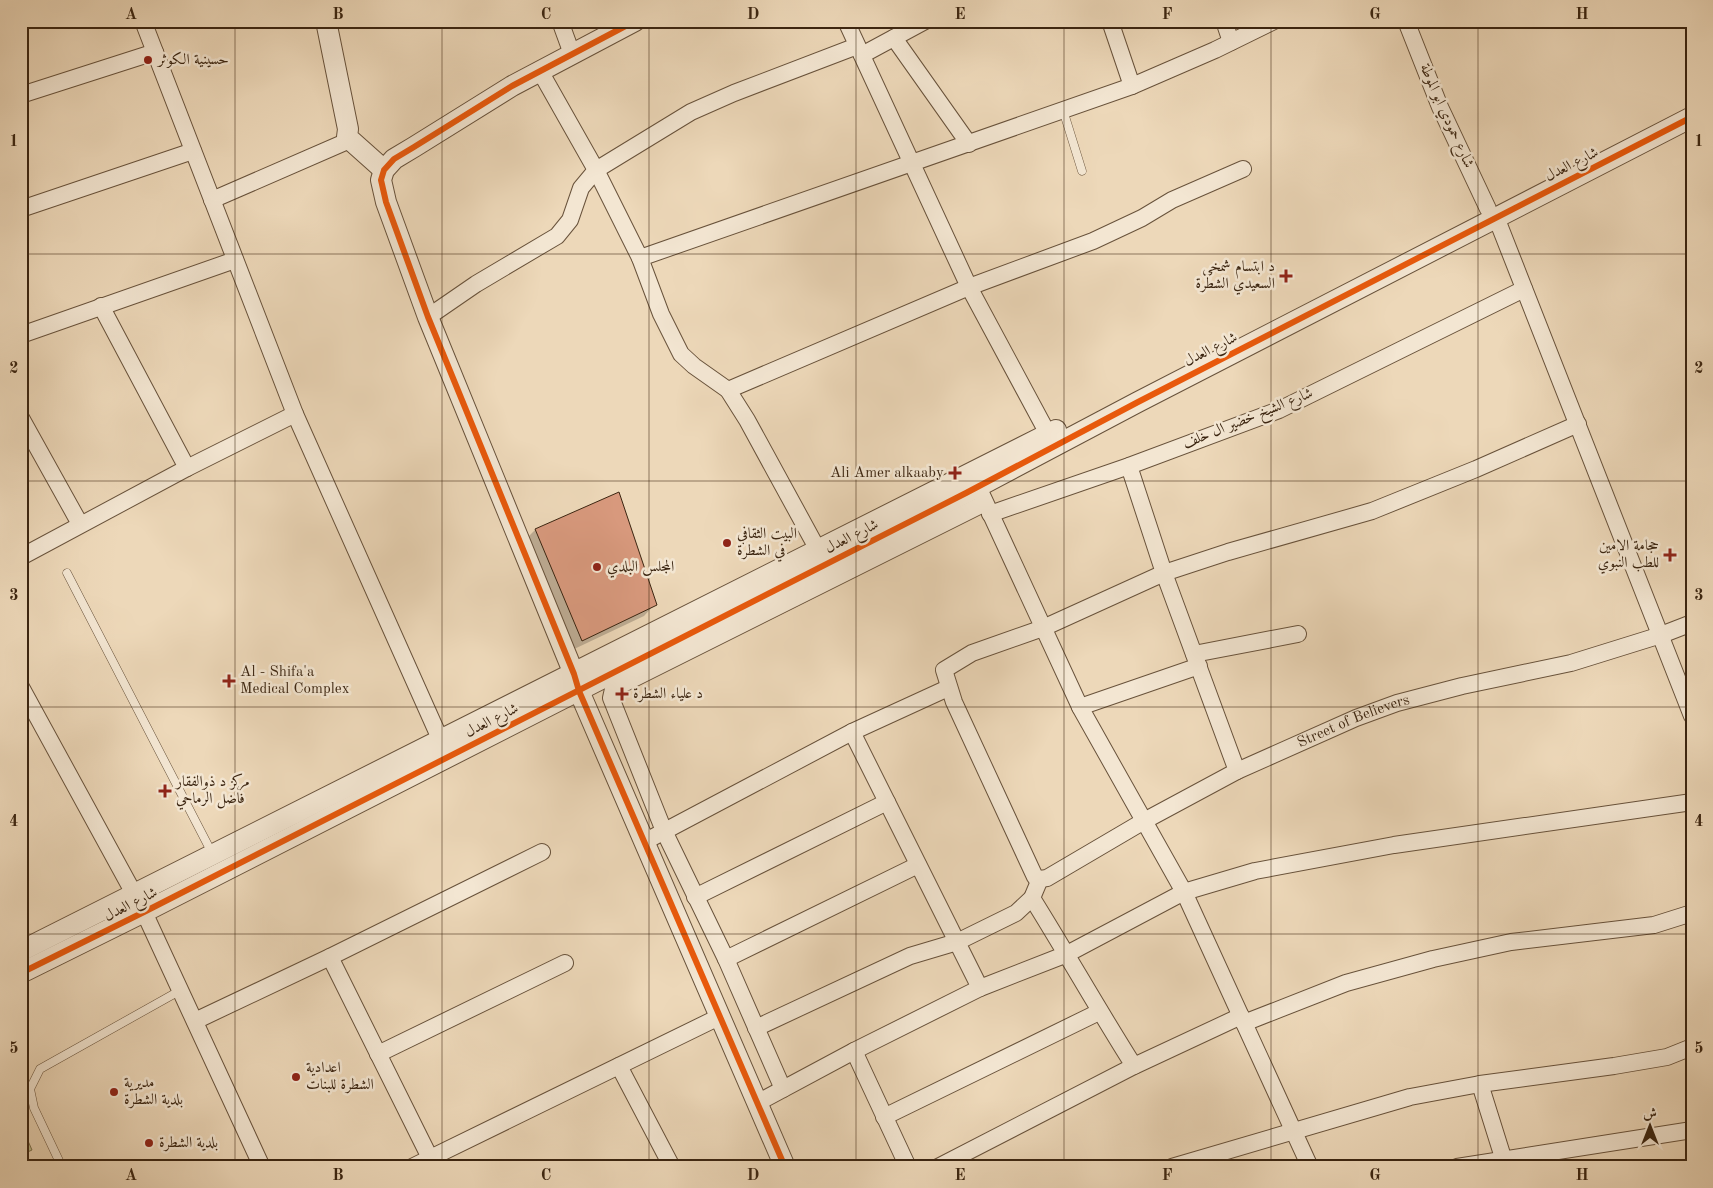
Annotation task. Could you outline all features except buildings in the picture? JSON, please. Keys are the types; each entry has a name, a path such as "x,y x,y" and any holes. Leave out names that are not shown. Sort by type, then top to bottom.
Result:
{"street":[{"path":"143,21 295,414 441,741"},
{"path":"212,200 343,143 347,137 348,129 326,21"},
{"path":"560,21 572,54"},
{"path":"635,21 512,86 394,159 384,170 381,180 384,196 428,317 576,682 719,1018 785,1167"},
{"path":"846,21 969,287 1048,434"},
{"path":"428,317 476,284 557,236 570,220 581,188 596,170 691,112 734,93 894,38 925,21"},
{"path":"1110,21 1132,86"},
{"path":"1224,21 1231,42"},
{"path":"640,258 1132,86 1274,21"},
{"name":"شارع حمودي ابو الموطة","path":"1406,21 1440,107 1492,213 1524,289 1692,716"},
{"path":"894,38 969,144"},
{"path":"21,95 155,52"},
{"path":"540,71 596,170 640,258 661,314 682,354 694,366 728,390 747,420 818,550"},
{"name":"شارع العدل","path":"21,951 441,741 984,501 1138,402 1692,104"},
{"name":"شارع العدل","path":"21,973 144,912 576,682 818,550 1492,213 1692,117"},
{"path":"347,137 384,170"},
{"path":"21,209 193,151"},
{"path":"728,390 969,287 1093,241 1142,218 1172,200 1243,169"},
{"path":"21,335 235,260"},
{"name":"شارع الشيخ خضير ال خلف","path":"664,831 611,698 613,689 984,501 1128,466 1280,410 1524,289"},
{"path":"101,306 186,468"},
{"path":"21,557 186,468 295,414"},
{"path":"21,418 80,524"},
{"path":"756,1028 910,956 957,942 1016,913 1032,898 1040,879 1035,877 948,688 944,670 972,653 1044,628 1164,573 1228,552 1372,511 1476,469 1578,424"},
{"path":"1128,466 1164,573 1237,771"},
{"path":"984,501 1080,707 1184,892 1310,1167"},
{"name":"Street of Believers","path":"1040,879 1047,878 1144,821 1237,771 1356,718 1397,703 1462,686 1571,663 1661,635 1692,623"},
{"path":"1080,707 1196,660 1298,634"},
{"path":"21,687 27,712 144,912 262,1167"},
{"path":"644,842 852,732 948,688"},
{"path":"852,732 980,988"},
{"path":"695,897 887,802"},
{"path":"757,1103 854,1051 980,988 1067,954 1184,892 1256,871 1394,845 1692,802"},
{"path":"664,831 726,960 783,1089"},
{"path":"195,1021 330,957 542,852"},
{"path":"726,960 918,864"},
{"path":"1032,898 1067,954 1099,1012 1134,1066"},
{"path":"938,1167 1134,1066 1242,1019 1346,983 1433,959 1511,942 1654,925 1692,913"},
{"path":"330,957 430,1158"},
{"path":"378,1054 565,963"},
{"path":"884,1117 1099,1012"},
{"path":"412,1167 719,1018"},
{"path":"1172,1167 1410,1097 1480,1084 1667,1057 1692,1047"},
{"path":"854,1051 908,1167"},
{"path":"619,1066 669,1166"},
{"path":"1480,1084 1505,1163"},
{"path":"1457,1167 1505,1163 1692,1130"}],"lane":[{"path":"1063,110 1082,171"},
{"path":"67,573 213,854"},
{"path":"62,1167 34,1108 30,1089 40,1069 181,990"}],"green space":[{"path":"21,1125 32,1150 21,1155"}],"cycle path":[{"path":"635,21 512,86 394,159 384,170 381,180 386,202 428,317 574,674 579,691 785,1167"},
{"path":"21,973 966,493 1138,402 1692,117"}],"place":[{"name":"حسينية الكوثر","path":"148,60"},
{"name":"د ابتسام شمخي السعيدي الشطرة","path":"1286,276"},
{"name":"Ali Amer alkaaby","path":"955,473"},
{"name":"البيت الثقافي في الشطرة","path":"727,543"},
{"name":"حجامة الامين للطب النبوي","path":"1670,555"},
{"name":"المجلس البلدي","path":"597,567"},
{"name":"Al - Shifa'a Medical Complex","path":"229,681"},
{"name":"د علياء الشطرة","path":"622,694"},
{"name":"مركز د ذوالفقار فاضل الرماحي","path":"165,791"},
{"name":"اعدادية الشطرة للبنات","path":"296,1077"},
{"name":"مديرية بلدية الشطرة","path":"114,1092"},
{"name":"بلدية الشطرة","path":"149,1143"}]}
